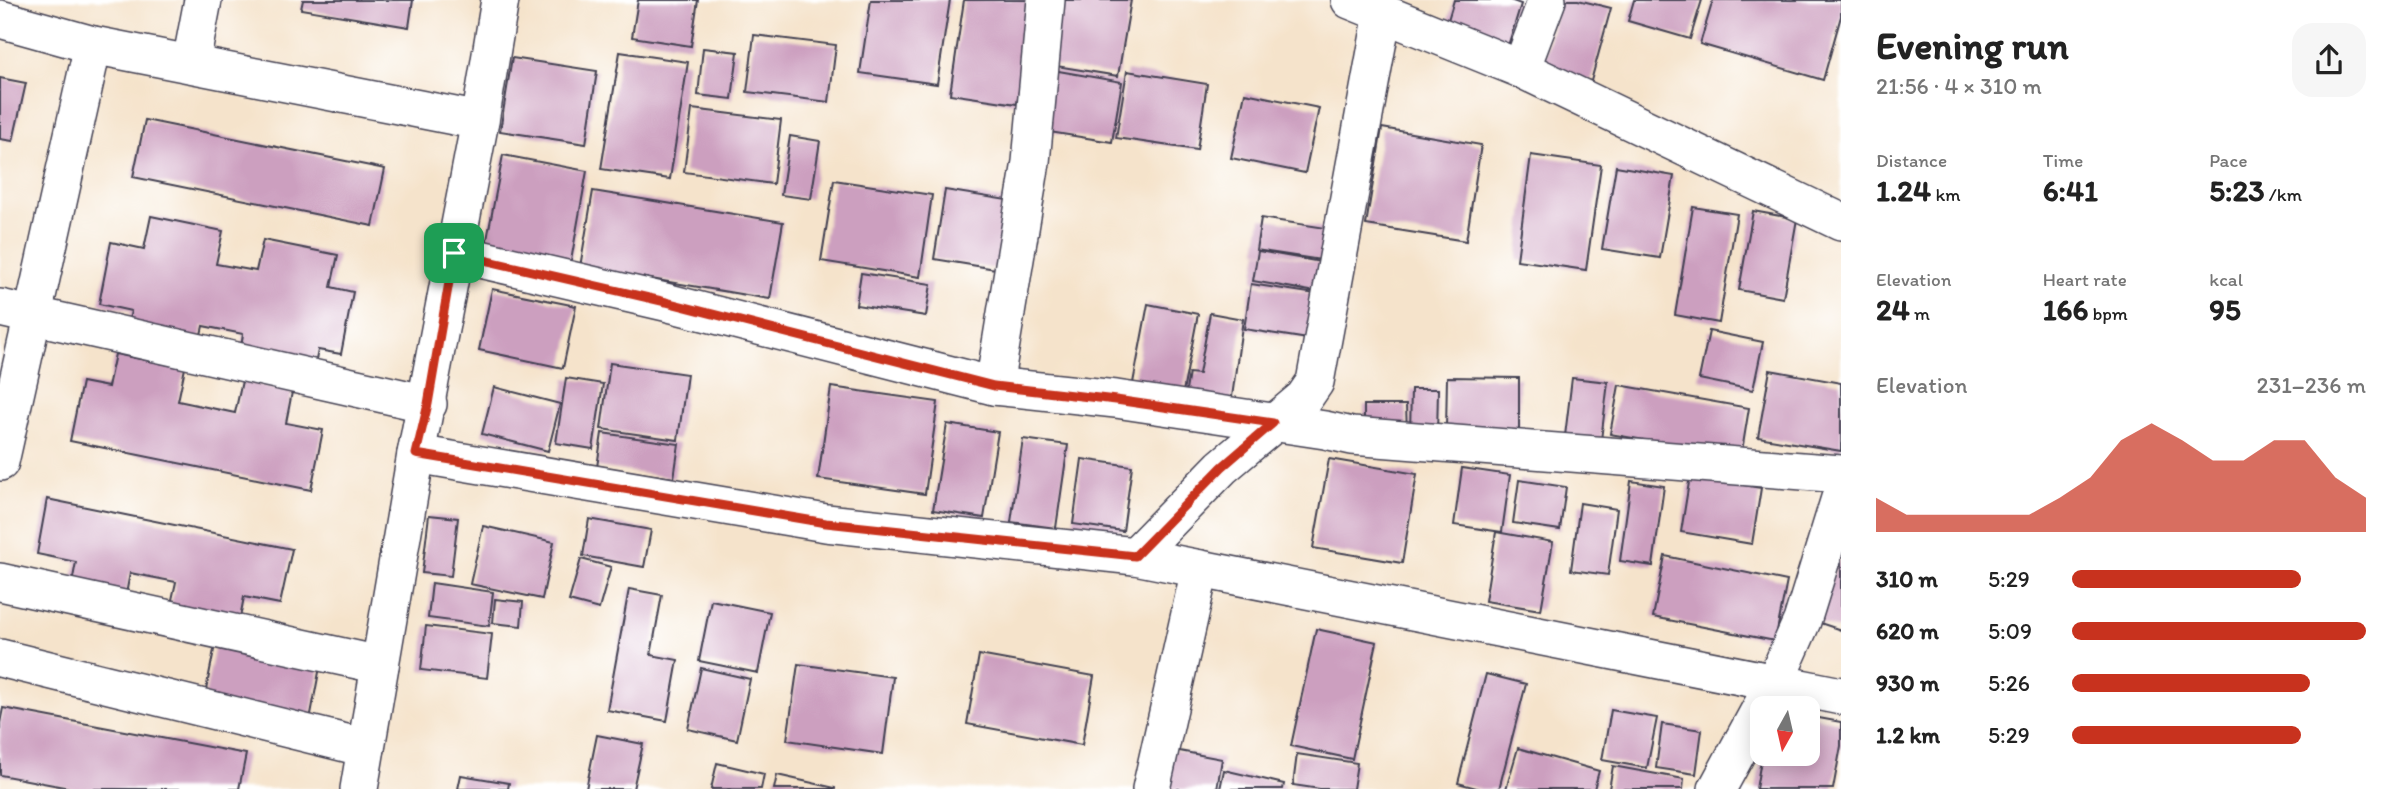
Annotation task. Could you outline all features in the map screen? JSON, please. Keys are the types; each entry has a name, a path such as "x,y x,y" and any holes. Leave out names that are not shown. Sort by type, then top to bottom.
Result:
{"street":[{"path":"191,64 203,0"},
{"path":"359,789 416,454 428,404 500,0"},
{"path":"994,386 1031,162 1046,0"},
{"path":"1350,0 1521,69 1841,222"},
{"path":"1521,69 1547,0"},
{"path":"1151,789 1169,563 1222,467 1298,426 1304,398 1315,382 1383,13"},
{"path":"0,19 93,45 480,121"},
{"path":"0,462 15,312 93,45"},
{"path":"454,253 666,302 994,386 1116,400 1352,436 1841,474"},
{"path":"15,312 428,404"},
{"path":"416,454 826,523 1169,563 1841,696"},
{"path":"1717,789 1775,682 1802,621 1841,495"},
{"path":"0,582 380,665"},
{"path":"0,658 366,748"}],"building":[{"path":"303,0 413,0 409,27 301,9"},
{"path":"638,0 698,0 691,46 632,37"},
{"path":"871,0 950,0 937,84 860,73"},
{"path":"964,0 1033,0 1017,104 950,94"},
{"path":"1054,0 1131,0 1118,76 1044,64"},
{"path":"1454,0 1510,0 1521,4 1507,49 1445,30"},
{"path":"1559,0 1578,0 1611,8 1591,81 1542,68"},
{"path":"1634,0 1702,0 1690,39 1628,21"},
{"path":"1713,0 1841,0 1841,16 1823,80 1700,44"},
{"path":"754,35 836,45 829,102 747,92"},
{"path":"703,48 738,52 732,99 698,95"},
{"path":"620,52 688,62 670,179 601,169"},
{"path":"512,58 597,71 586,144 500,131"},
{"path":"1047,69 1122,82 1112,142 1037,130"},
{"path":"1127,71 1207,84 1197,150 1116,138"},
{"path":"0,78 26,83 13,141 0,139"},
{"path":"1245,93 1319,108 1305,173 1231,158"},
{"path":"692,109 781,120 773,184 684,172"},
{"path":"145,120 385,169 373,226 133,177"},
{"path":"1382,128 1481,145 1466,241 1366,225"},
{"path":"790,136 820,141 811,199 781,195"},
{"path":"503,155 587,171 571,261 486,245"},
{"path":"1531,155 1601,165 1586,270 1517,260"},
{"path":"1616,166 1674,176 1660,258 1602,249"},
{"path":"834,180 932,195 920,277 821,261"},
{"path":"945,190 1007,200 996,269 934,259"},
{"path":"593,191 783,222 770,299 580,267"},
{"path":"1693,207 1737,214 1719,323 1675,315"},
{"path":"1753,211 1797,219 1783,298 1739,290"},
{"path":"151,216 223,231 216,264 256,271 263,240 338,255 331,287 353,292 341,354 318,350 314,370 240,355 243,334 203,326 200,339 128,324 131,311 99,304 111,242 144,249"},
{"path":"1261,218 1326,228 1321,260 1256,250"},
{"path":"1258,251 1321,262 1316,292 1253,281"},
{"path":"861,273 931,284 926,316 856,305"},
{"path":"1251,284 1316,294 1308,339 1244,329"},
{"path":"492,289 576,306 563,368 479,350"},
{"path":"1148,304 1198,314 1183,392 1133,383"},
{"path":"1210,313 1243,319 1231,404 1185,396 1189,373 1199,374"},
{"path":"1709,331 1763,342 1753,390 1699,379"},
{"path":"115,354 185,368 178,401 235,413 242,381 292,392 286,423 323,430 311,490 70,441 82,382 108,387"},
{"path":"610,363 687,374 678,440 601,429"},
{"path":"1770,370 1841,383 1841,451 1758,437"},
{"path":"1447,377 1519,378 1519,431 1446,430"},
{"path":"566,378 603,384 593,449 556,443"},
{"path":"1572,378 1608,382 1601,440 1565,436"},
{"path":"1619,385 1749,408 1741,457 1610,434"},
{"path":"494,387 560,404 548,451 482,434"},
{"path":"831,387 938,402 925,494 818,479"},
{"path":"1411,389 1438,389 1437,435 1410,434"},
{"path":"1364,405 1406,405 1407,432 1364,432"},
{"path":"947,424 998,432 984,518 933,510"},
{"path":"602,433 679,444 674,478 597,467"},
{"path":"1023,439 1068,445 1056,528 1011,522"},
{"path":"1082,459 1132,466 1123,531 1073,524"},
{"path":"1329,459 1417,474 1402,563 1313,548"},
{"path":"1462,468 1510,475 1502,532 1454,525"},
{"path":"1690,476 1761,488 1752,544 1681,532"},
{"path":"1519,480 1566,487 1560,530 1513,523"},
{"path":"1631,481 1664,486 1653,566 1620,561"},
{"path":"47,499 292,549 280,604 244,597 238,628 169,613 176,582 130,573 124,605 70,594 76,562 37,554"},
{"path":"1580,503 1617,509 1608,575 1571,570"},
{"path":"429,515 458,518 451,576 422,573"},
{"path":"589,519 651,530 644,567 583,556"},
{"path":"483,526 554,542 542,599 470,584"},
{"path":"1496,532 1553,542 1541,610 1485,601"},
{"path":"1841,555 1841,630 1814,621"},
{"path":"1665,556 1787,581 1775,641 1653,617"},
{"path":"581,559 611,567 599,609 569,601"},
{"path":"432,583 493,592 489,626 428,618"},
{"path":"629,589 662,595 651,655 678,660 667,721 607,710"},
{"path":"495,599 523,602 521,626 493,623"},
{"path":"711,600 770,612 758,673 699,661"},
{"path":"426,626 492,634 487,678 421,670"},
{"path":"1316,629 1377,642 1352,759 1291,746"},
{"path":"217,635 322,656 309,725 203,705"},
{"path":"979,655 1094,676 1082,745 967,724"},
{"path":"798,664 893,677 883,754 787,740"},
{"path":"701,668 750,679 737,740 688,729"},
{"path":"1486,674 1526,684 1499,789 1480,789 1458,783"},
{"path":"3,708 246,754 239,789 75,789 0,775 0,723"},
{"path":"1611,710 1657,718 1647,768 1602,760"},
{"path":"1820,718 1841,722 1841,746 1833,789 1756,789 1760,766 1820,766"},
{"path":"1662,724 1702,730 1696,774 1656,768"},
{"path":"597,735 643,744 633,789 586,789"},
{"path":"1518,748 1599,771 1594,789 1506,789"},
{"path":"1174,750 1222,759 1217,789 1167,789"},
{"path":"1297,754 1357,763 1353,789 1320,789 1293,785"},
{"path":"717,763 764,774 761,789 711,789"},
{"path":"1613,766 1684,779 1683,789 1609,789"},
{"path":"1224,770 1284,784 1283,789 1220,789"},
{"path":"461,775 509,783 508,789 458,789"},
{"path":"777,775 835,788 835,789 774,789"}],"route":[{"path":"454,253 666,302 994,386 1116,400 1273,423 1222,467 1135,556 826,523 416,454 428,404 454,253"}]}
